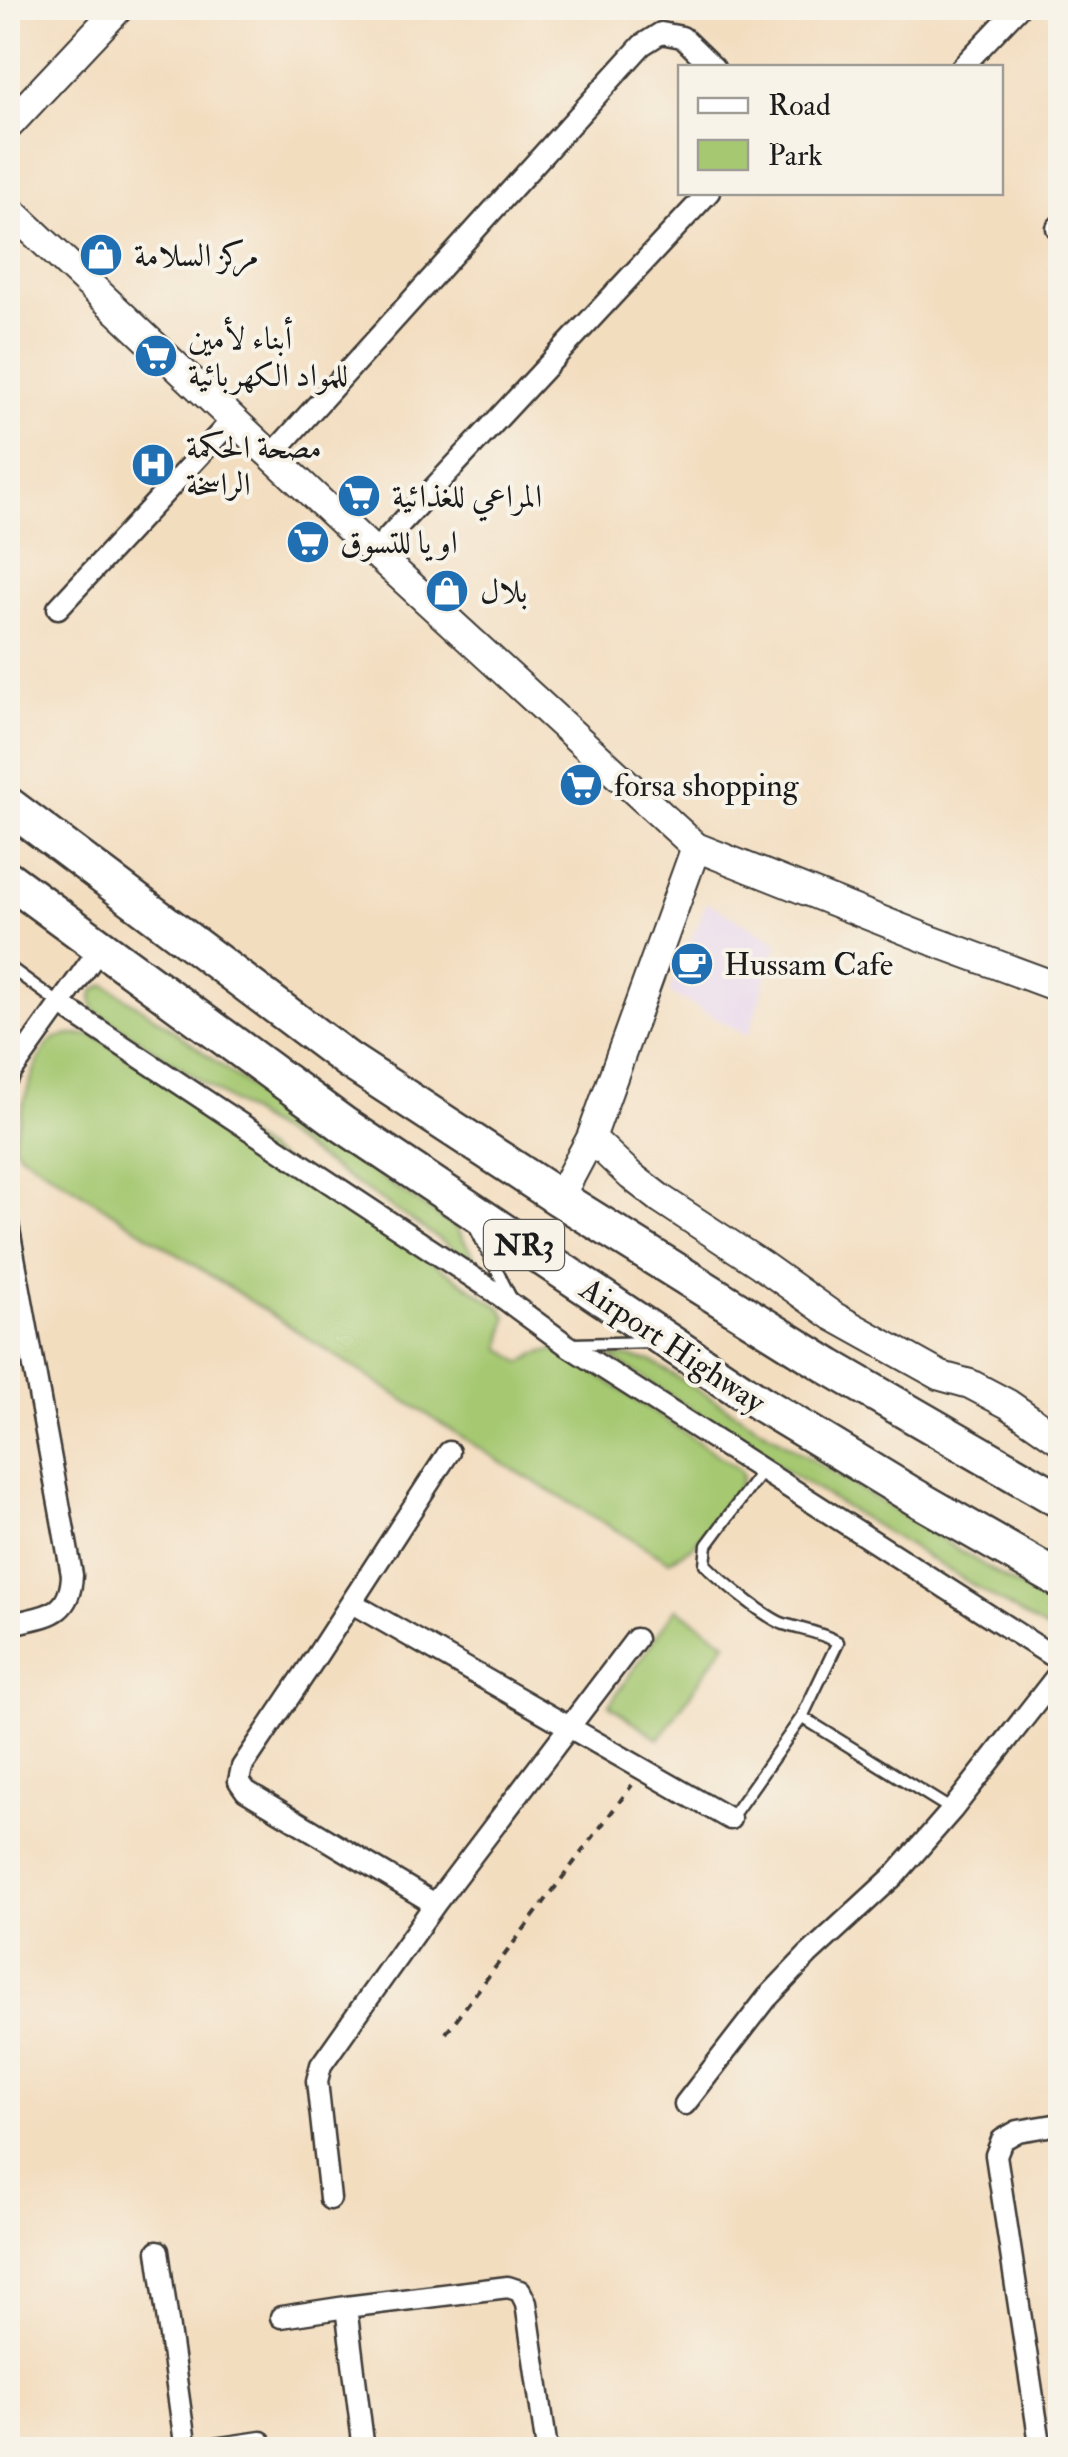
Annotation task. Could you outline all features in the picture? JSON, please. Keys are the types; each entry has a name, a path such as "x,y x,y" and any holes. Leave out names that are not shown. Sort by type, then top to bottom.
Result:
{"highway":[{"name":"Airport Highway","path":"8,805 348,1060 559,1198 830,1367 1060,1500"},
{"name":"Airport Highway","path":"8,879 344,1125 760,1404 1060,1580"}],"street":[{"path":"8,126 119,8"},
{"path":"964,65 1018,8"},
{"path":"272,455 642,45 661,33 682,36 711,65"},
{"path":"374,552 706,195"},
{"path":"8,211 696,847 1060,988"},
{"path":"58,608 234,418"},
{"path":"559,1198 591,1138 696,847"},
{"path":"8,1077 101,948"},
{"path":"61,1005 567,1345 1060,1661"},
{"path":"591,1138 660,1198 833,1316 940,1376 970,1384 1008,1404 1060,1440"},
{"path":"8,1224 72,1575 66,1604 55,1612 8,1625"},
{"path":"435,1904 246,1791 239,1781 242,1768 448,1452"},
{"path":"352,1602 730,1819"},
{"path":"330,2199 317,2081 321,2065 435,1904 636,1639"},
{"path":"685,2104 767,1998 897,1873 952,1810 1060,1672"},
{"path":"1041,2450 996,2156 1002,2140 1018,2131 1060,2124"},
{"path":"158,2251 186,2450"},
{"path":"281,2318 508,2287 520,2291 526,2303 547,2450"},
{"path":"346,2307 364,2450"},
{"path":"207,2450 261,2442"}],"lane":[{"path":"8,966 61,1005"},
{"path":"464,1206 515,1307"},
{"path":"567,1345 667,1341"},
{"path":"730,1819 802,1717 838,1642 780,1622 719,1579 705,1564 707,1546 762,1470"},
{"path":"802,1717 952,1810"}],"path":[{"path":"446,2034 644,1768"}],"shaded area":[{"path":"707,902 778,942 748,1036 669,992"}],"green space":[{"path":"106,985 456,1228 481,1267 94,1010 93,993"},
{"path":"70,1035 94,1035 501,1308 507,1318 501,1348 522,1363 558,1348 740,1470 743,1477 736,1492 693,1546 669,1561 504,1464 20,1153 13,1144 34,1071 47,1046"},
{"path":"606,1354 651,1361 1060,1612 1060,1638 778,1466"},
{"path":"676,1608 726,1642 659,1739 609,1705"}],"place":[{"name":"مركز السلامة","path":"101,255"},
{"name":"أبناء لأمين للمواد الكهربائية","path":"156,356"},
{"name":"مصحة الحكمة الراسخة","path":"153,465"},
{"name":"المراعي للغذائية","path":"359,496"},
{"name":"او يا للتسوق","path":"308,542"},
{"name":"بلال","path":"447,591"},
{"name":"forsa shopping","path":"581,785"},
{"name":"Hussam Cafe","path":"692,964"}]}
